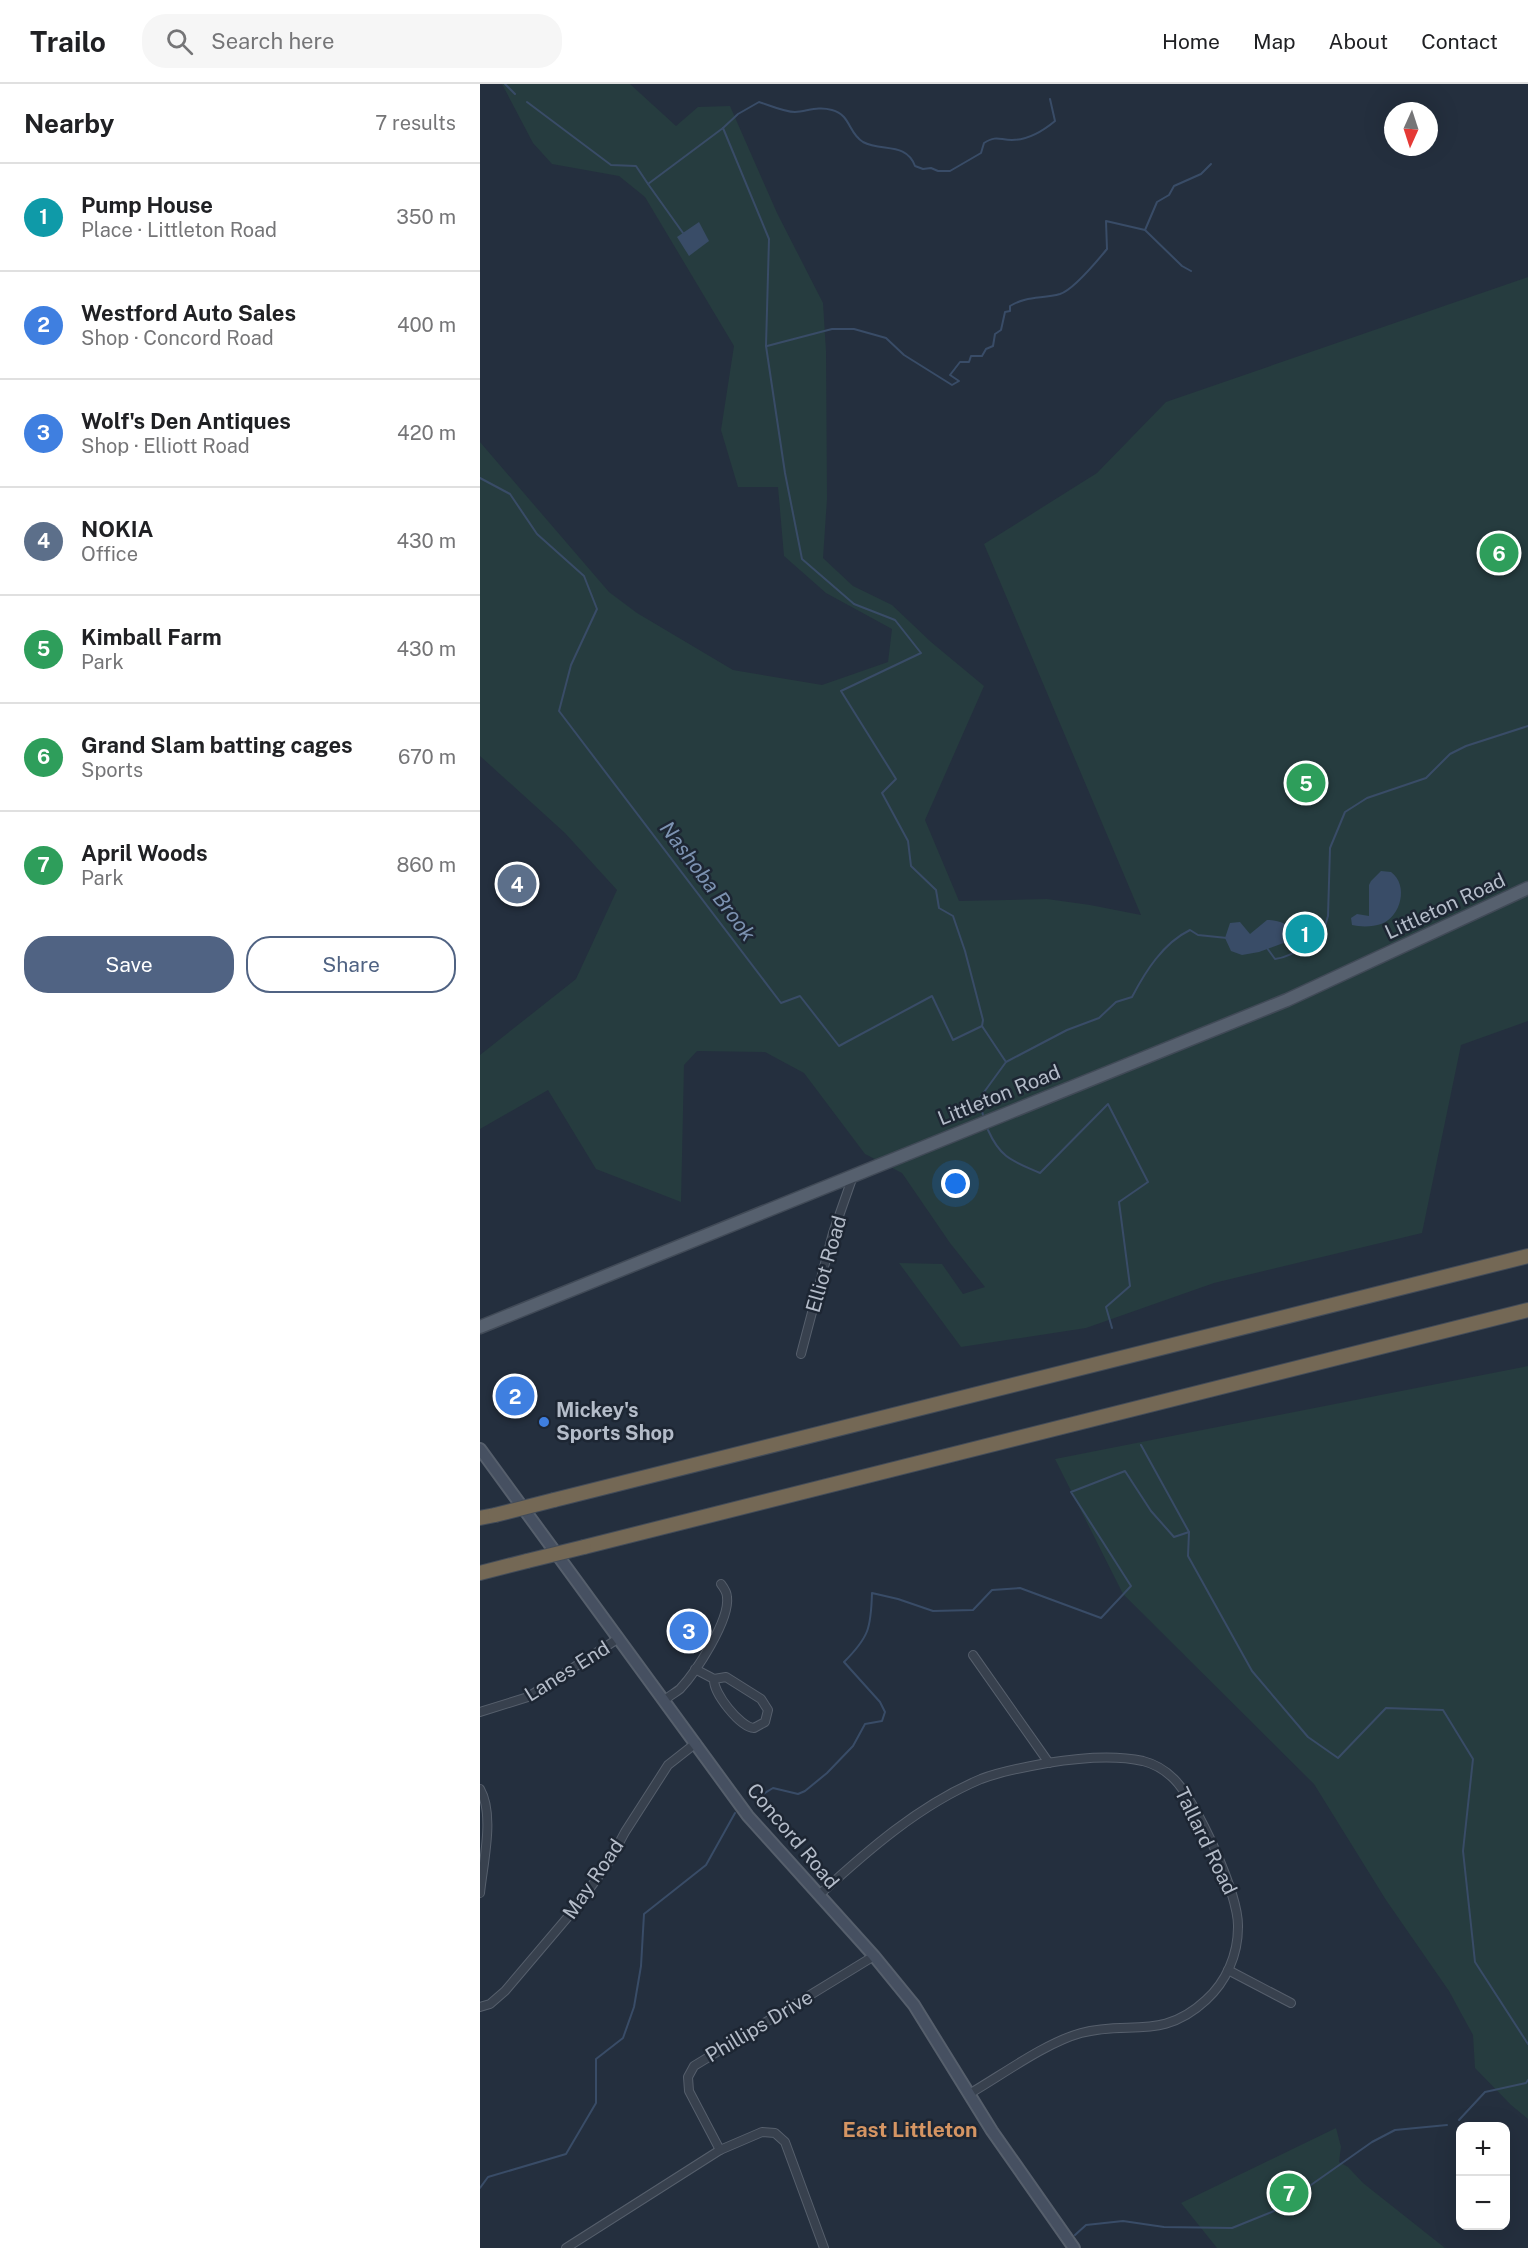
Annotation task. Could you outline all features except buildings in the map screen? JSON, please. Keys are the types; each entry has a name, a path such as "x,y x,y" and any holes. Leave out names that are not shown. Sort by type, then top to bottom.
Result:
{"highway":[{"path":"480,1518 1528,1256"},
{"path":"480,1573 1528,1310"}],"main road":[{"name":"Littleton Road","path":"480,1327 1287,1000 1528,888"},
{"name":"Concord Road","path":"480,1449 748,1816 914,2005 992,2131 1074,2248"}],"street":[{"name":"Elliot Road","path":"801,1353 832,1236 854,1174"},
{"path":"664,1700 679,1689 695,1669 719,1628 725,1612 727,1597 721,1584"},
{"name":"Lanes End","path":"480,1712 528,1697 619,1638"},
{"path":"973,1655 1049,1763"},
{"path":"695,1669 714,1679 721,1677 729,1679 761,1699 768,1710 765,1722 754,1728 742,1724 717,1692 714,1679"},
{"name":"May Road","path":"480,2007 490,2004 505,1991 578,1905 610,1860 668,1765 696,1743"},
{"name":"Tallard Road","path":"819,1895 881,1840 950,1795 982,1779 1021,1768 1082,1758 1142,1761 1160,1767 1179,1784 1228,1877 1236,1902 1238,1937 1228,1970 1208,1999 1179,2019 1157,2026 1094,2030 1068,2038 969,2094"},
{"path":"480,1789 485,1800 487,1819 480,1893"},
{"name":"Phillips Drive","path":"720,2150 689,2091 688,2077 694,2066 873,1956"},
{"path":"1228,1970 1292,2003"},
{"path":"566,2248 720,2150 762,2132 775,2133 782,2138 824,2248"}],"green space":[{"path":"502,84 630,84 676,126 698,107 730,106 777,213 823,303 826,351 827,499 823,558 853,586 892,605 931,642 984,686 925,820 959,901 1047,899 1141,915 984,544 1097,473 1166,402 1528,277 1528,1021 1461,1045 1422,1233 1214,1283 1086,1328 961,1347 899,1263 942,1264 963,1294 985,1287 950,1243 902,1173 865,1154 804,1073 765,1052 697,1051 684,1065 681,1202 596,1169 548,1090 480,1129 480,1055 576,979 617,890 565,833 480,756 480,442 609,592 637,613 733,670 822,685 888,662 892,629 826,593 784,556 778,487 738,487 721,430 734,346 645,197 619,176 552,164 533,143"},
{"path":"1528,1366 1528,2119 1475,2068 1473,2035 1449,1991 1386,1900 1314,1784 1123,1594 1055,1459"},
{"path":"1336,2128 1341,2147 1339,2162 1445,2248 1217,2248 1181,2203"}],"water":[{"path":"699,222 709,241 689,256 677,237"},
{"path":"1381,871 1391,872 1397,878 1401,892 1398,908 1394,915 1381,924 1352,925 1351,918 1357,914 1369,916 1369,885"},
{"path":"1267,920 1290,927 1296,931 1297,938 1259,952 1242,955 1231,951 1225,938 1230,923 1240,922 1250,934"}],"waterway":[{"path":"505,84 515,94"},
{"path":"723,128 738,114 759,102 791,112 827,109 843,116 854,134 863,142 900,150 911,158 915,166 923,169 950,171 981,153 984,143 988,141 1024,138 1050,125 1055,121 1050,99"},
{"path":"527,102 611,165 636,166 648,184 723,128 769,239 766,346 785,473 802,559 854,604 895,620 921,653 841,691 896,779 882,793 908,841 911,866 936,890 939,908 953,916 965,951 983,1020 982,1026"},
{"path":"1145,230 1157,202 1169,195 1174,186 1201,174 1211,164"},
{"path":"648,184 683,233"},
{"path":"767,346 832,329 854,329 886,338 904,355 952,385 959,381 950,375 960,362 969,362 971,356 982,356 986,349 993,346 995,334 1001,330 1005,312 1010,311 1010,306 1028,299 1060,294 1072,287 1085,274 1107,249 1106,221 1145,230 1182,266 1191,271"},
{"name":"Nashoba Brook","path":"480,478 510,494 537,534 584,576 597,609 571,665 559,711 781,1003 800,996 839,1046 932,996 953,1040 982,1026 1006,1062 979,1099 983,1115"},
{"path":"1323,933 1328,916 1330,848 1345,812 1367,798 1426,778 1450,754 1466,746 1528,726"},
{"path":"1006,1062 1067,1030 1099,1018 1116,1002 1132,997 1163,950 1190,930 1198,935 1227,938"},
{"path":"1267,948 1275,959 1287,956 1318,939"},
{"name":"Nashoba Brook","path":"988,1130 998,1147 1009,1158 1040,1173 1108,1104 1148,1182 1119,1202 1130,1286 1106,1307 1112,1328"},
{"name":"Nashoba Brook","path":"1141,1445 1189,1532 1188,1556 1252,1671 1308,1737 1338,1758 1386,1708 1443,1710 1473,1759 1463,1851 1475,1962 1528,2044"},
{"path":"750,1793 760,1796 773,1788 798,1794 805,1791 827,1773 853,1746 865,1724 882,1721 885,1712 880,1702 844,1662 859,1646 867,1631 871,1615 872,1593 933,1611 973,1610 992,1590 1020,1588 1101,1618 1131,1586 1071,1492 1125,1471 1151,1511 1174,1537 1189,1532"},
{"path":"480,2188 488,2177 566,2154 596,2103 596,2059 623,2038 634,2007 641,1966 644,1914 706,1865 735,1813"},
{"path":"1459,2120 1485,2092 1526,2083 1528,2080"},
{"path":"1075,2235 1086,2225 1123,2221 1164,2227 1232,2228 1274,2211 1372,2142 1395,2130 1447,2125"}],"place":[{"name":"Grand Slam batting cages","path":"1499,553"},
{"name":"Kimball Farm","path":"1306,783"},
{"name":"NOKIA","path":"517,884"},
{"name":"Pump House","path":"1305,934"},
{"name":"Westford Auto Sales","path":"515,1396"},
{"name":"Mickey's Sports Shop","path":"544,1422"},
{"name":"Wolf's Den Antiques","path":"689,1631"},
{"name":"April Woods","path":"1289,2193"}],"district":[{"name":"East Littleton","path":"910,2129"}]}
